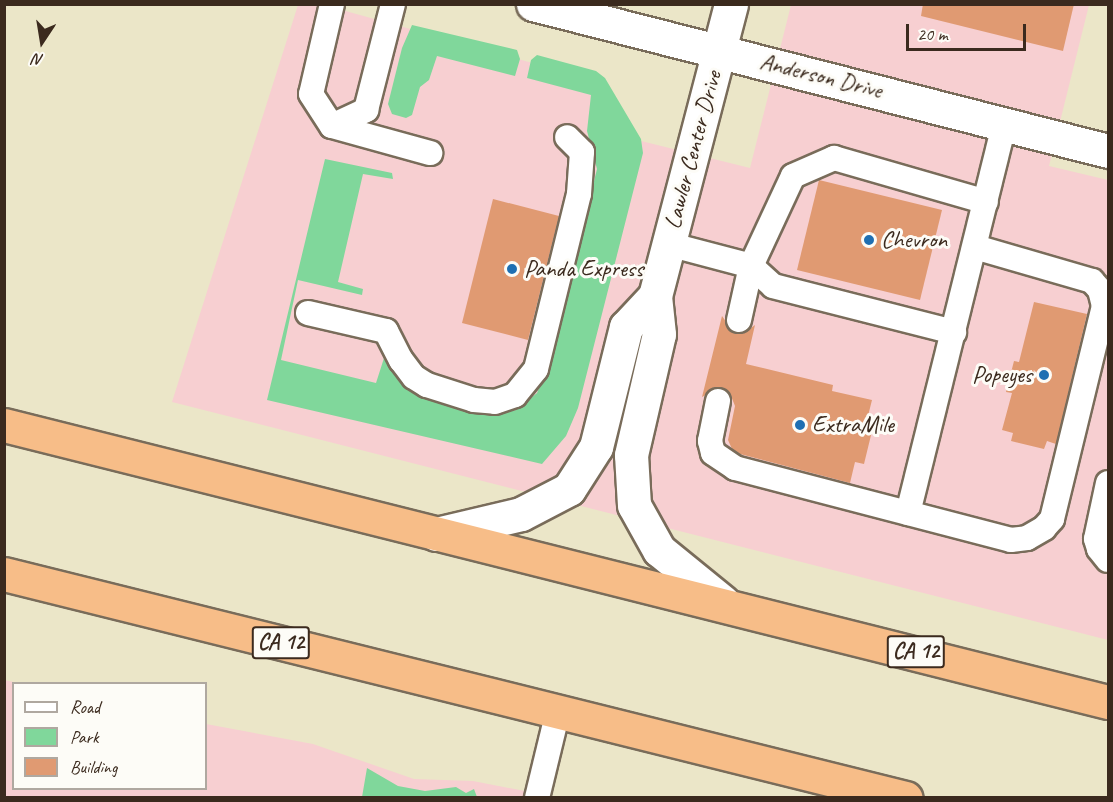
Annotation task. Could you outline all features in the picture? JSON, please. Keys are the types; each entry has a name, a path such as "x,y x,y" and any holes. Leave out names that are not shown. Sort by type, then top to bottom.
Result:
{"highway":[{"name":"CA 12","path":"4,425 436,534 723,602 1108,702"},
{"name":"CA 12","path":"4,574 906,798"}],"street":[{"name":"Anderson Drive","path":"533,4 1108,151"},
{"name":"Lawler Center Drive","path":"723,602 659,550 634,505 631,455 659,334 655,296 731,4"},
{"name":"Lawler Center Drive","path":"436,534 521,514 568,489 596,447 626,327 655,296"}],"lane":[{"path":"332,4 311,94 332,126 430,153"},
{"path":"332,126 366,110 393,4"},
{"path":"908,513 1004,124"},
{"path":"308,313 386,331 401,360 414,377 427,385 495,402 515,395 528,383 536,369 582,174 582,152 567,137"},
{"path":"739,320 751,266 793,176 834,158 986,202"},
{"path":"668,244 751,266 773,286 954,332"},
{"path":"718,401 710,441 712,453 721,462 1011,540 1044,528 1055,508 1104,306 1100,290 1092,281 975,248"},
{"path":"1108,483 1096,539 1099,549 1108,560"},
{"path":"537,798 558,711"}],"shaded area":[{"path":"298,5 324,5 601,82 625,137 750,168 791,5 1089,5 1049,166 1108,180 1108,640 172,402"},
{"path":"4,680 14,682 12,682 12,790 207,790 207,724 313,744 414,779 473,781 556,797 5,797"}],"green space":[{"path":"412,25 517,50 520,59 515,76 437,56 429,80 420,87 412,115 406,118 392,114 388,104 402,48"},
{"path":"537,55 596,71 605,78 641,139 643,153 578,408 566,436 542,464 267,400 325,159 392,173 393,179 363,174 338,282 363,289 362,295 298,280 281,360 376,383 384,358 406,382 499,413 516,410 537,393 549,362 597,169 587,131 591,95 527,78 531,60"},
{"path":"367,768 398,786 425,791 456,787 466,793 474,789 477,797 362,797"}],"building":[{"path":"923,4 1074,4 1063,51 921,16"},
{"name":"Chevron","path":"819,180 942,210 920,300 797,270"},
{"name":"Panda Express","path":"493,199 559,216 528,340 462,323"},
{"name":"Popeyes","path":"1034,302 1087,314 1056,444 1047,441 1044,449 1011,441 1013,433 1002,430 1012,393 1006,392 1014,361 1019,362"},
{"name":"ExtraMile","path":"722,316 735,334 744,333 755,325 746,364 833,385 832,391 872,400 866,424 873,427 864,464 855,462 850,483 740,454 732,449 728,440 735,406 731,396 720,387 702,397"}],"place":[{"name":"Chevron","path":"869,240"},
{"name":"Panda Express","path":"512,269"},
{"name":"Popeyes","path":"1044,375"},
{"name":"ExtraMile","path":"800,425"}]}
